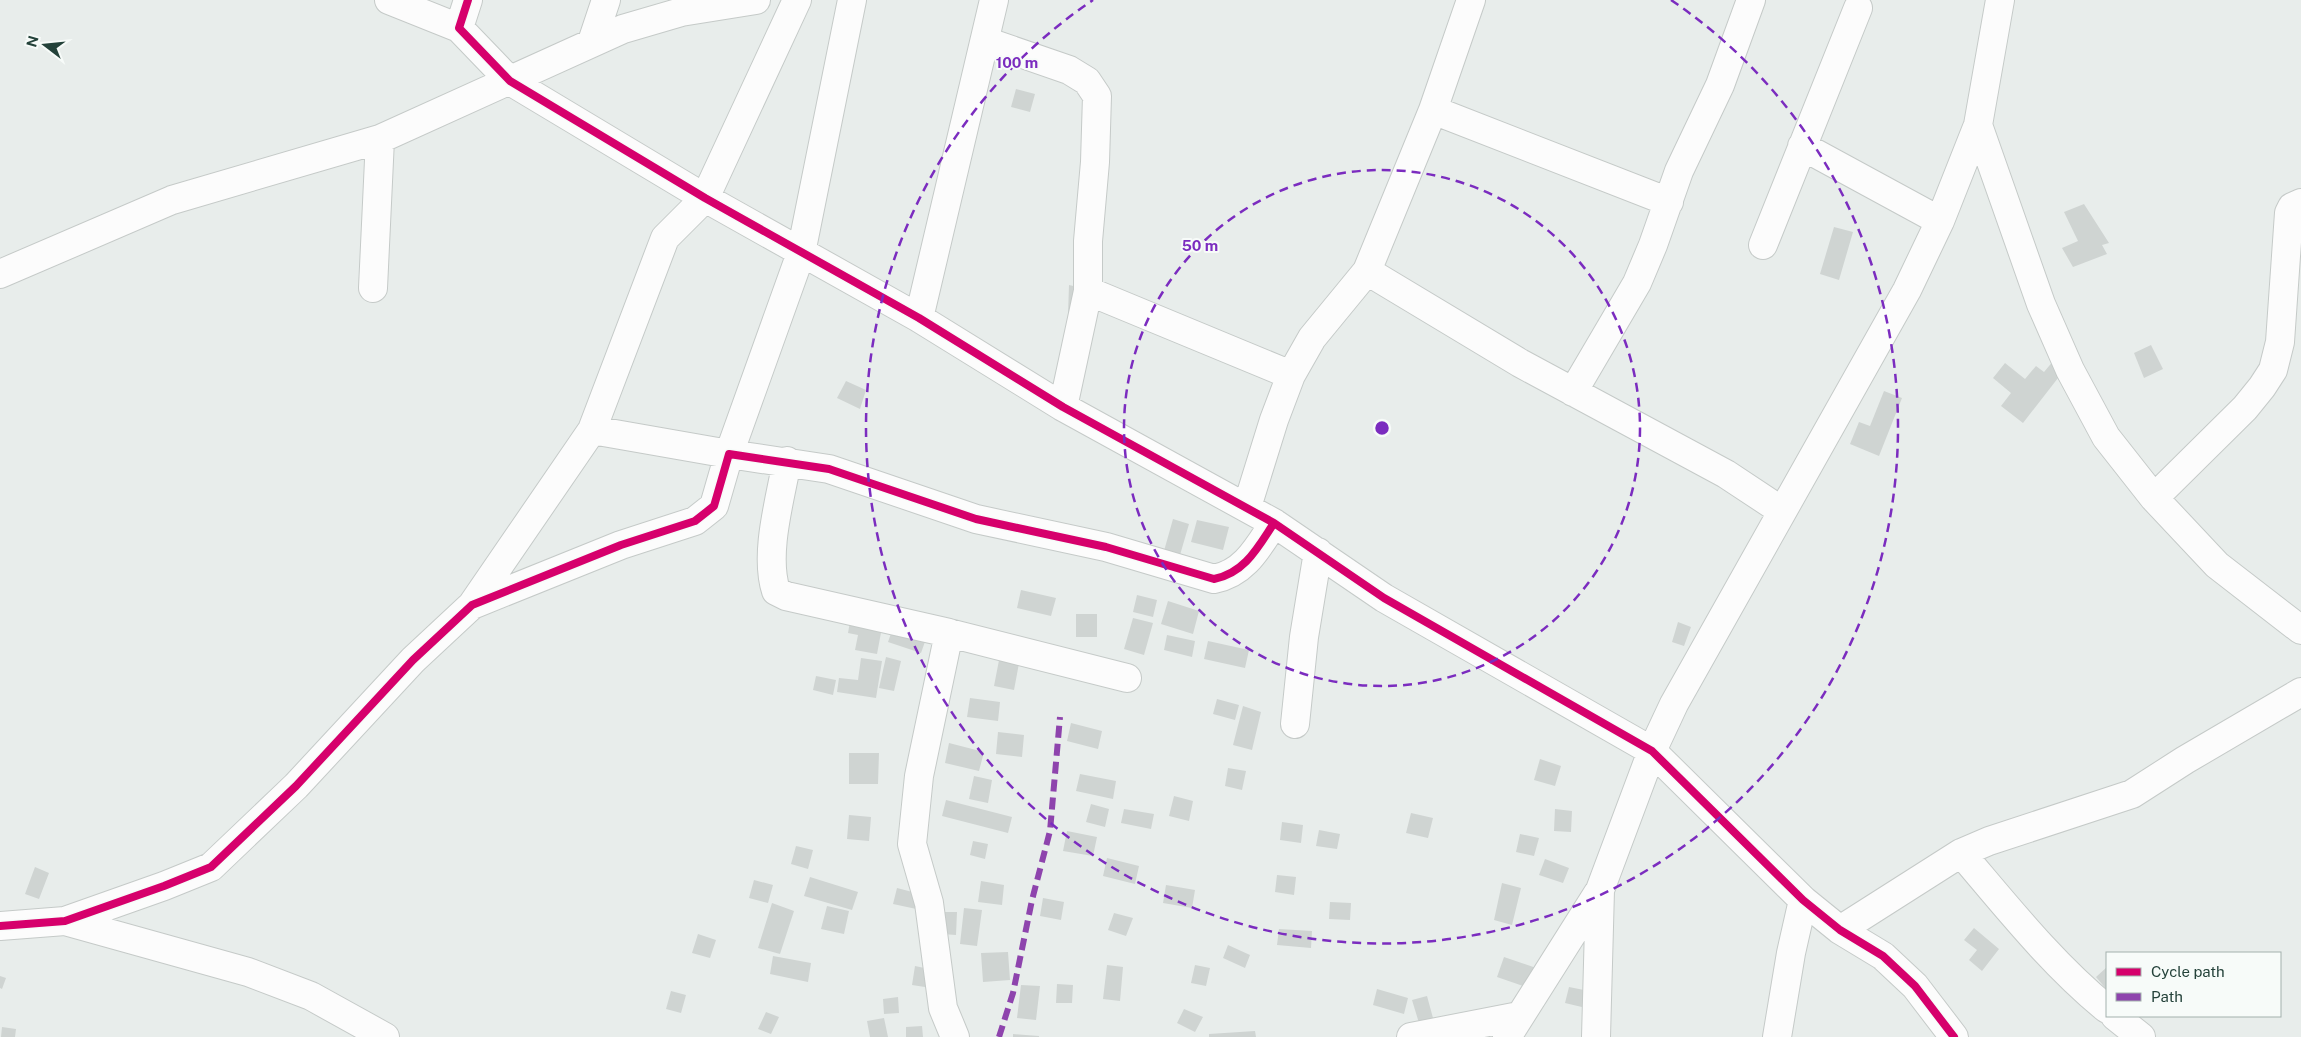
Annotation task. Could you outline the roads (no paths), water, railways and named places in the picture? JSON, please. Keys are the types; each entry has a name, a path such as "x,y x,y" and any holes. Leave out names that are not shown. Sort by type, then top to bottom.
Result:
{"street":[{"path":"390,0 459,28 510,81 705,198 920,318 1062,407 1274,523 1384,598 1652,751 1704,801 1762,862 1803,900 1840,930 1882,956 1915,986 1935,1026 1954,1037"},
{"path":"459,28 468,0"},
{"path":"592,42 606,0"},
{"path":"0,274 172,200 380,139 623,29 681,12 756,0"},
{"path":"0,926 65,921 164,886 211,867 296,786 413,660 472,605 592,430 665,238 705,198 798,0"},
{"path":"472,605 621,545 695,521 714,506 728,454 801,253 852,0"},
{"path":"920,318 994,0"},
{"path":"1247,508 1274,420 1291,375 1312,338 1367,271 1433,110 1471,0"},
{"path":"1573,392 1637,283 1669,202 1679,171 1720,85 1751,0"},
{"path":"1411,1037 1513,1026 1577,929 1600,890 1652,751 1674,704 1907,290 1940,221 1978,125 2000,0"},
{"path":"1763,245 1858,8"},
{"path":"985,41 1069,70 1087,81 1096,96 1095,162 1088,241 1088,291 1062,407"},
{"path":"1433,110 1669,202"},
{"path":"1978,125 2041,304 2070,370 2106,438 2154,498 2217,565 2301,630"},
{"path":"373,288 380,139"},
{"path":"1802,146 1940,221"},
{"path":"2154,498 2245,408 2273,370 2280,342 2289,213 2292,207 2301,203"},
{"path":"1367,271 1520,363 1726,474 1782,511"},
{"path":"1088,291 1291,375"},
{"path":"592,430 728,454 829,468 976,519 1106,547 1214,579 1228,576 1248,562 1274,523"},
{"path":"787,461 772,546 772,580 776,591 786,596 949,633 1127,678"},
{"path":"1295,724 1304,637 1318,552"},
{"path":"949,633 919,776 912,844 929,903 943,1008 955,1037"},
{"path":"1840,930 1961,853 1989,841 2132,794 2185,760 2300,697"},
{"path":"1961,853 2060,966 2106,1008"},
{"path":"1596,1037 1600,890"},
{"path":"1776,1037 1791,953 1803,900"},
{"path":"65,921 248,972 311,996 385,1037"},
{"path":"2117,1017 2141,1037"}]}
